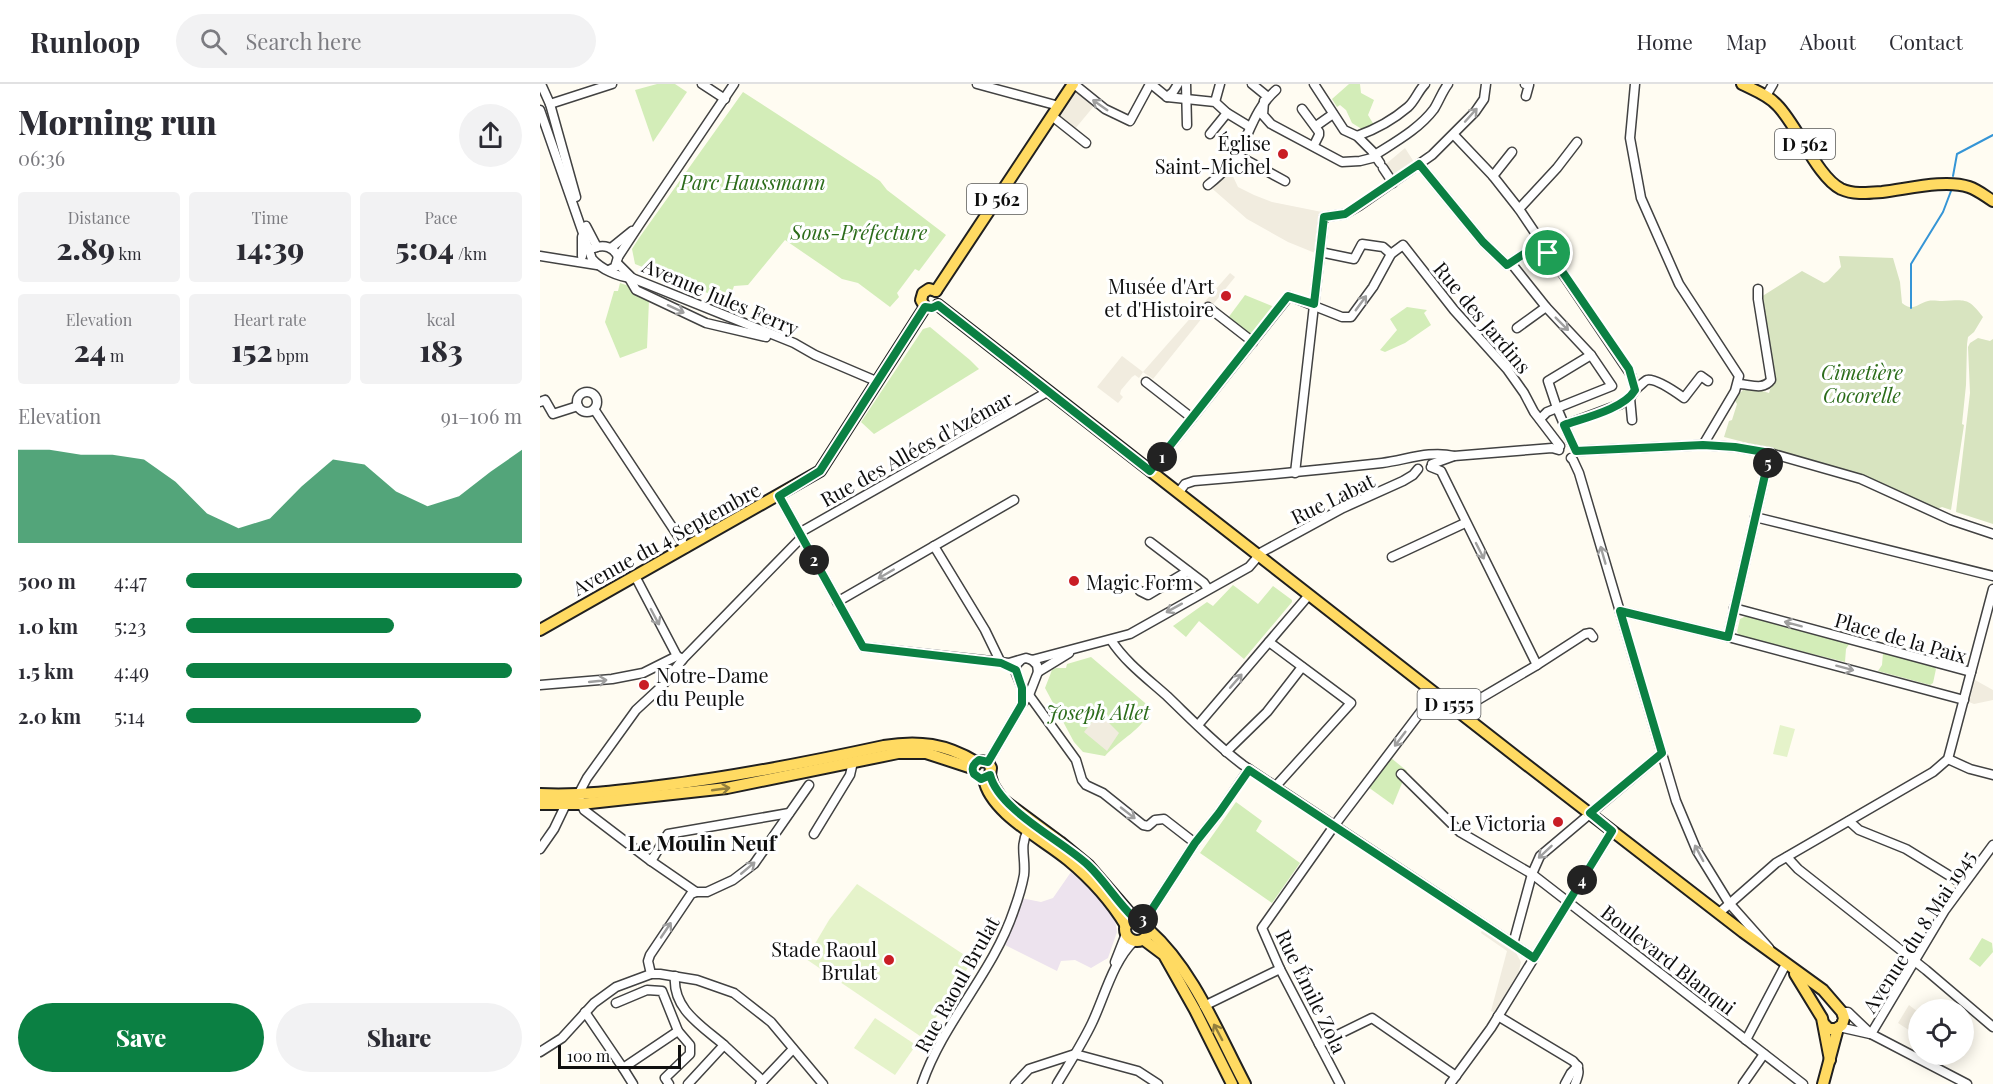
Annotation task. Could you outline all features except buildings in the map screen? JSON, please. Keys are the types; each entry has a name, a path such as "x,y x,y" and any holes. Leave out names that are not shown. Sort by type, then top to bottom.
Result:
{"main road":[{"name":"D 562","path":"936,291 1073,84"},
{"name":"D 562","path":"1742,84 1766,96 1777,105 1794,126 1824,172 1841,189 1856,193 1871,193 1957,184 1978,190 1993,201"},
{"path":"929,290 936,291 940,296 938,305 932,308 925,307 921,300 923,293 929,290"},
{"name":"D 1555","path":"938,305 1612,831 1831,997 1840,1010"},
{"name":"Avenue du 4 Septembre","path":"540,630 820,471 925,307"},
{"path":"540,804 566,804 579,800 736,777 884,746 909,743 932,744 974,765"},
{"path":"540,794 579,800 663,796 727,788 914,752 974,765 982,760 988,762 992,768 987,777 986,789 997,806 1070,862 1164,955 1232,1084"},
{"path":"974,765 976,777 987,777"},
{"path":"987,777 1002,799 1089,866 1137,930 1173,954 1204,1006 1245,1084"},
{"name":"D 1555","path":"1789,966 1823,1021 1830,1060"},
{"path":"1828,1009 1840,1010 1844,1022 1839,1028 1829,1029 1823,1021 1828,1009"},
{"name":"D 1555","path":"1823,1084 1839,1028"}],"street":[{"path":"541,84 585,224 597,247"},
{"path":"597,265 586,255 582,231 541,113 549,104 612,84"},
{"path":"702,84 725,99"},
{"path":"609,270 613,269 639,225 734,84"},
{"path":"976,84 1000,87 1060,104"},
{"path":"1073,84 1105,109 1130,120 1151,84 1167,97 1215,102 1250,127"},
{"path":"1167,97 1173,93 1178,84"},
{"path":"1185,84 1187,125"},
{"path":"1215,102 1220,84"},
{"path":"1252,84 1266,99"},
{"path":"1314,84 1344,130 1357,136 1378,160 1393,183"},
{"path":"1357,136 1386,122 1410,106 1425,84"},
{"path":"1266,99 1263,115 1271,124 1342,162 1378,160 1424,120 1434,109 1448,84"},
{"path":"1295,473 1324,217 1345,214 1417,166 1454,135 1484,99 1486,84"},
{"path":"1526,96 1528,84"},
{"path":"1635,84 1630,138 1641,198 1679,284 1739,376 1737,387 1703,445"},
{"path":"1766,96 1773,84"},
{"path":"1208,185 1237,155 1266,99 1276,90"},
{"path":"540,101 549,104"},
{"path":"1302,109 1316,126 1319,135 1315,143"},
{"path":"1210,134 1227,112"},
{"path":"1316,126 1333,114"},
{"path":"1052,116 1086,143"},
{"path":"1454,135 1519,209 1631,375 1632,420"},
{"path":"1519,209 1557,168 1577,142"},
{"path":"1492,176 1512,152"},
{"path":"1237,155 1285,181"},
{"path":"1417,166 1483,242 1509,264 1546,308 1591,355 1612,386 1544,413 1540,419"},
{"path":"565,260 586,255 597,247 611,248 639,225"},
{"path":"1509,264 1542,242"},
{"path":"1150,471 1288,296 1314,304 1342,317 1351,317 1373,287 1391,254 1383,247 1362,244 1354,259 1320,252"},
{"name":"Rue des Jardins","path":"1391,254 1403,245 1454,310 1507,369 1559,448"},
{"name":"Avenue Jules Ferry","path":"611,248 631,278 794,343 813,354"},
{"path":"540,256 597,265 617,275 631,278 636,290 706,323 721,328 760,334 876,381"},
{"path":"1737,387 1762,387 1771,380 1758,289"},
{"path":"1208,307 1253,342"},
{"path":"1517,328 1546,308"},
{"path":"1591,355 1548,381 1573,451 1676,801 1697,851 1730,903 1775,956"},
{"path":"1564,425 1621,404 1647,380 1663,384 1684,398 1701,376 1708,381"},
{"path":"1146,382 1192,418"},
{"name":"Rue des Allées d'Azémar","path":"680,658 800,535 1049,391"},
{"path":"587,393 595,397 597,403 594,409 585,412 578,406 579,397 587,393"},
{"path":"540,402 545,400 553,414 578,406"},
{"path":"594,409 686,548"},
{"name":"Rue Labat","path":"1077,649 1138,631 1206,586 1249,567 1259,556 1343,508 1403,481 1413,475 1424,463 1454,456 1559,448 1567,442 1573,451 1703,445 1735,447 1770,453 1861,479 1952,520 1993,534"},
{"path":"1559,448 1563,457 1573,451"},
{"path":"1728,637 1770,453"},
{"path":"1179,492 1185,484 1194,481 1295,473 1398,461 1424,463 1441,471 1537,665"},
{"path":"779,496 863,647 1001,663 1026,658 1037,665 1029,695 988,762"},
{"path":"837,602 1014,500"},
{"path":"1755,517 1993,576"},
{"path":"1392,557 1466,523"},
{"path":"1150,542 1206,586"},
{"path":"934,546 986,630 1001,663 1027,681 1077,649"},
{"path":"1140,591 1148,595 1188,571"},
{"path":"635,576 680,658"},
{"path":"1971,672 1993,589"},
{"path":"1198,725 1309,594"},
{"name":"Place de la Paix","path":"1734,608 1971,672 1948,759"},
{"path":"1620,611 1728,637 1964,700"},
{"path":"1459,711 1585,634 1590,633 1593,637"},
{"path":"1111,640 1116,648 1209,738 1249,770 1534,958"},
{"path":"1269,642 1351,703 1275,788"},
{"path":"1032,660 1077,649"},
{"path":"540,685 618,678 643,673 680,658"},
{"path":"680,658 671,676 636,710 618,733 585,780 579,800 585,810 651,861 696,892"},
{"path":"1020,661 1018,675 1022,704"},
{"path":"1226,752 1267,712 1302,667"},
{"path":"1334,826 1435,693"},
{"path":"1029,695 1076,760 1082,780 1086,785 1103,793 1143,825 1148,826 1160,819 1171,824 1195,843"},
{"path":"1513,944 1532,874 1540,856 1662,753"},
{"path":"1719,913 1776,863 1933,772 1948,759 1970,769 1993,775"},
{"path":"814,834 850,775 853,762"},
{"path":"1057,1084 1092,1023 1108,985 1137,930 1195,843 1249,770"},
{"name":"Boulevard Blanqui","path":"1401,774 1460,832 1532,874 1803,1084"},
{"path":"651,974 648,961 650,955 691,894 714,890 754,864 809,785"},
{"path":"540,849 554,829 566,804"},
{"path":"651,861 668,834 789,813"},
{"path":"1849,821 1858,830 1905,849 1963,884"},
{"name":"Rue Émile Zola","path":"1334,826 1262,928 1280,969 1340,1084"},
{"name":"Rue Raoul Brulat","path":"922,1084 949,1028 984,974 1014,910 1024,874 1023,840 1028,831"},
{"path":"1450,1084 1498,1016 1612,831"},
{"name":"Avenue du 8 Mai 1945","path":"1871,1034 1963,884 1993,845"},
{"path":"1787,857 1798,869 1993,1027"},
{"path":"1746,1040 1789,966"},
{"path":"1204,1006 1280,969"},
{"path":"540,1052 561,1038 585,1012 616,987 651,974 675,976 706,983 734,993 771,1022 823,1084"},
{"path":"675,976 674,990 686,1013 724,1045 762,1082 793,1049"},
{"path":"616,1003 647,990 662,991 678,1031 690,1045 690,1054 665,1078 669,1084"},
{"path":"1840,1010 1848,1012 1871,1034 1967,1084"},
{"path":"585,1012 633,1084"},
{"path":"1498,1016 1576,1064 1579,1073 1575,1084"},
{"path":"1319,1044 1372,1018 1456,1076"},
{"path":"1839,1028 1871,1034"},
{"path":"623,1068 678,1031"},
{"path":"688,1084 724,1045"},
{"path":"1015,1084 1029,1069 1075,1054 1138,1071 1158,1084"},
{"path":"1743,1084 1764,1054"},
{"path":"1565,1084 1576,1064"}],"shaded area":[{"path":"1073,89 1094,106 1074,130 1054,116"},
{"path":"1405,148 1414,162 1394,177 1386,164"},
{"path":"1228,166 1238,187 1254,195 1272,202 1322,212 1315,253 1288,242 1247,219 1208,185"},
{"path":"1230,273 1235,277 1153,379 1143,372"},
{"path":"1122,356 1143,372 1139,378 1135,375 1132,377 1121,390 1120,394 1123,397 1118,403 1097,387"},
{"path":"1975,680 1993,690 1993,700 1974,704 1969,702"},
{"path":"1099,713 1119,733 1107,751 1084,732"},
{"path":"1071,872 1096,895 1115,920 1117,932 1108,958 1091,968 1075,960 1061,961 1057,971 1005,945 1021,898 1041,902 1053,898"},
{"path":"1482,930 1515,951 1521,962 1517,979 1495,1013 1491,1011 1507,951 1481,933"},
{"path":"1908,1007 1908,1029 1898,1023"}],"green space":[{"path":"657,84 675,84 687,92 653,142 635,90"},
{"path":"1349,84 1360,84 1361,93 1374,100 1368,115 1374,125 1365,131 1352,123 1346,110 1340,105 1337,107 1332,99"},
{"name":"Parc Haussmann","path":"743,92 880,181 887,190 946,235 919,271 915,269 897,293 899,297 890,307 858,283 842,279 785,240 748,285 734,286 730,298 725,300 635,264 632,249"},
{"name":"Cimetière Cocorelle","path":"1839,256 1893,258 1900,282 1902,303 1906,306 1912,307 1930,301 1961,300 1974,306 1983,317 1968,337 1962,424 1964,425 1951,510 1942,507 1937,509 1859,474 1724,437 1737,404 1734,399 1747,386 1769,393 1774,376 1761,297 1802,271 1824,283 1828,281 1841,267"},
{"path":"620,283 632,287 649,300 647,348 620,358 605,322 614,291 618,291"},
{"path":"1245,295 1277,308 1254,338 1228,318"},
{"path":"1407,307 1427,310 1424,313 1431,325 1405,343 1385,352 1380,350 1397,330 1390,319"},
{"path":"930,327 979,369 874,434 861,422 923,329"},
{"path":"1978,338 1990,341 1993,339 1993,524 1956,512 1970,393 1968,347"},
{"path":"1233,585 1258,604 1273,586 1292,600 1244,659 1199,621 1186,637 1173,626 1207,602 1213,606"},
{"path":"1746,616 1849,644 1846,649 1845,662 1740,636 1737,632 1740,619"},
{"path":"1883,653 1934,666 1936,669 1933,683 1930,685 1878,671 1882,665"},
{"name":"Joseph Allet","path":"1091,657 1151,708 1143,722 1105,756 1083,752 1074,742 1045,688 1052,670 1066,668 1067,664"},
{"path":"1780,725 1795,729 1787,757 1773,754"},
{"path":"1391,758 1407,771 1393,805 1368,787"},
{"path":"1236,802 1262,821 1256,831 1300,863 1272,903 1200,853"},
{"name":"Stade Raoul Brulat","path":"857,884 972,960 948,1003 920,1036 806,959 829,920"},
{"path":"1982,938 1992,943 1993,952 1980,967 1969,959"},
{"path":"875,1018 916,1045 895,1075 854,1048"}],"waterway":[{"path":"1953,176 1957,154 1993,135"},
{"path":"1911,308 1911,264 1943,212 1951,191"}],"place":[{"name":"Église Saint-Michel","path":"1283,154"},
{"name":"Musée d'Art et d'Histoire","path":"1226,296"},
{"name":"Magic Form","path":"1074,581"},
{"name":"Notre-Dame du Peuple","path":"644,685"},
{"name":"Le Victoria","path":"1558,822"},
{"name":"Stade Raoul Brulat","path":"889,960"}],"district":[{"name":"Le Moulin Neuf","path":"702,842"}],"route":[{"path":"1419,164 1483,242 1507,265 1542,242 1548,253 1629,369 1634,382 1635,390 1626,401 1564,425 1576,451 1703,445 1735,447 1770,453 1728,637 1620,611 1662,753 1590,813 1612,831 1534,958 1249,770 1195,843 1145,920 1134,918 1089,866 1002,799 990,775 981,779 974,774 972,768 974,764 979,760 988,762 1020,709 1022,688 1016,670 1001,663 863,647 779,496 820,471 925,307 932,308 938,305 1150,471 1288,296 1314,304 1324,217 1345,214 1419,164"}],"park label":[{"name":"Sous-Préfecture","path":"859,231"}]}
